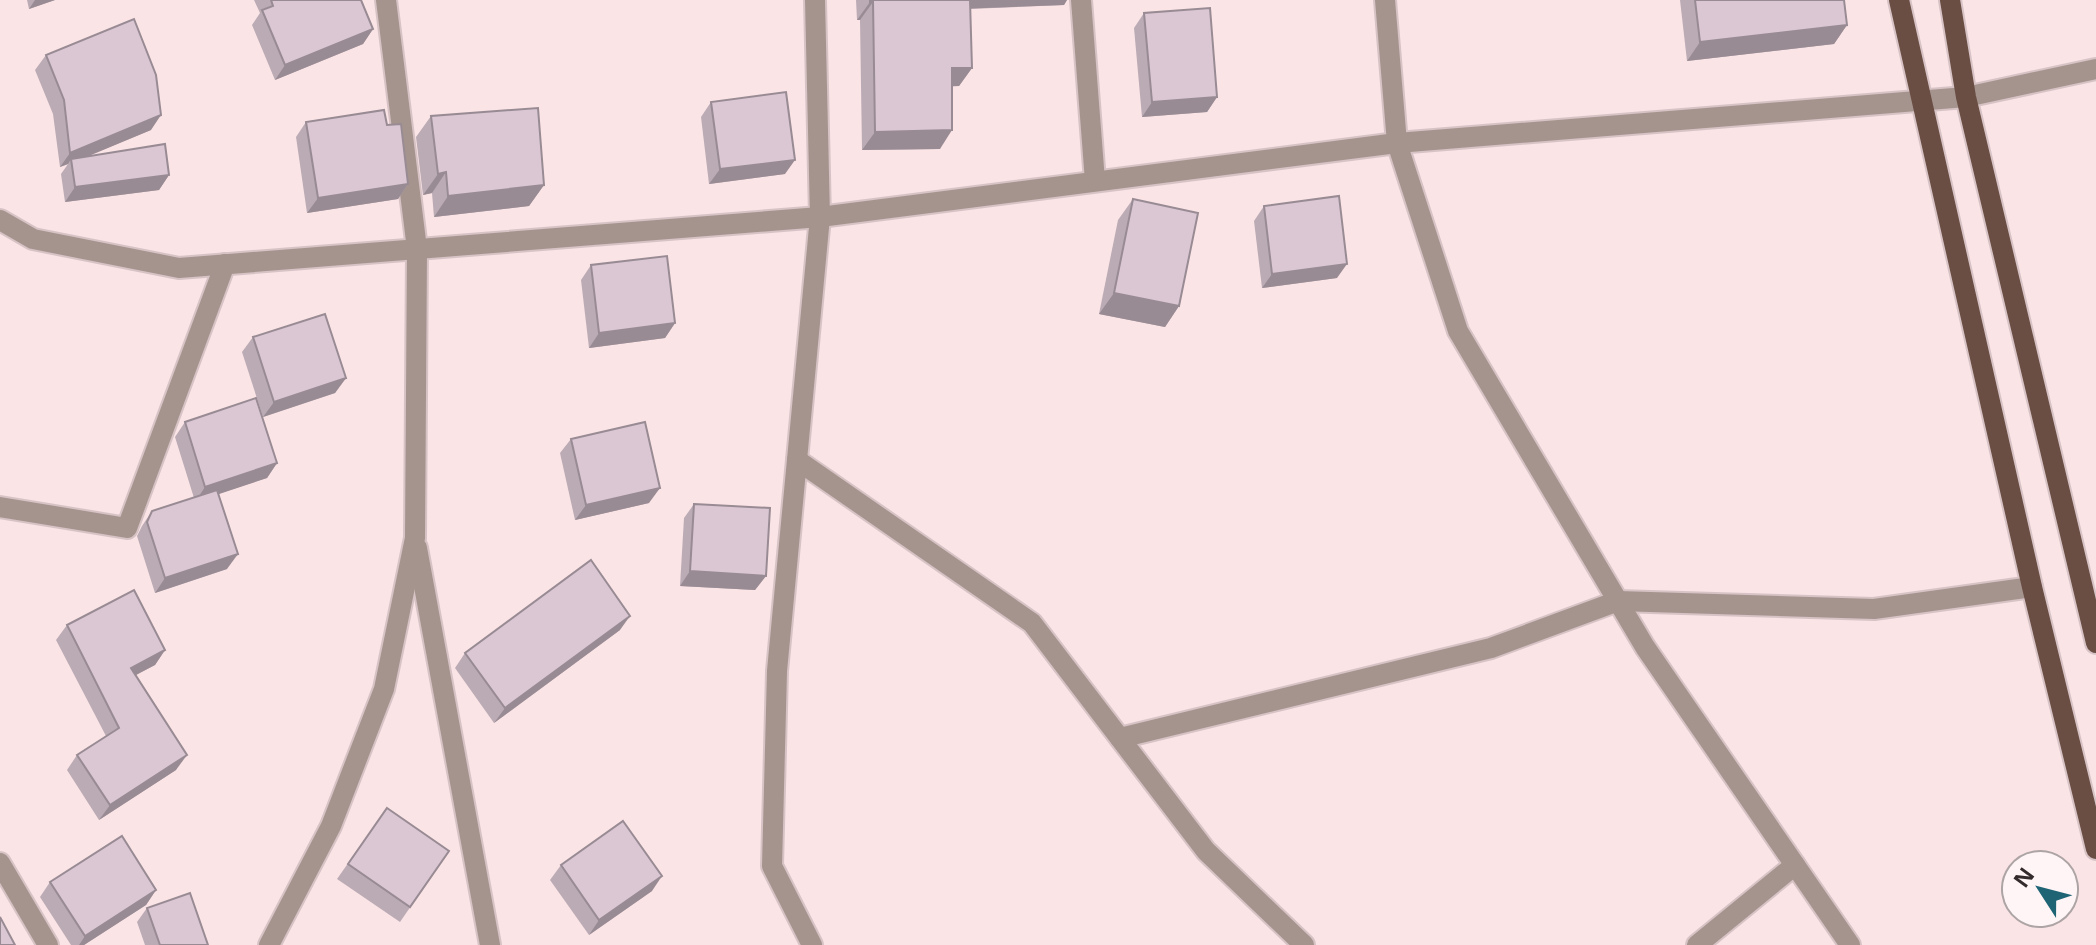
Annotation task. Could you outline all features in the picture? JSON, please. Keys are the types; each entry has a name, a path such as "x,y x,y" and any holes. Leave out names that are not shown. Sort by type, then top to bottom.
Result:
{"main road":[{"path":"1899,0 2032,587 2096,849"},
{"path":"1950,0 1966,97 2096,643"}],"street":[{"path":"386,0 417,249 415,538 490,945"},
{"path":"812,945 772,866 777,671 820,217 815,0"},
{"path":"1081,0 1095,181"},
{"path":"1385,0 1397,143 1458,331 1645,647 1850,945"},
{"path":"0,220 33,239 179,268 820,217 1397,143 1966,97 2096,69"},
{"path":"0,507 127,528 225,264"},
{"path":"797,460 1032,623 1206,851 1304,945"},
{"path":"269,945 331,826 384,689 415,538"},
{"path":"1120,738 1491,648 1618,601 1874,609 2032,587"},
{"path":"0,863 48,945"},
{"path":"1697,945 1795,865"}],"building":[{"path":"271,0 361,0 373,29 285,65 262,10 273,6"},
{"path":"870,0 970,0 972,68 952,68 952,130 875,132 873,2"},
{"path":"1695,0 1844,0 1847,25 1700,42"},
{"path":"1210,8 1217,97 1152,102 1144,13"},
{"path":"134,19 156,75 161,115 70,153 64,100 46,55"},
{"path":"786,92 795,160 720,169 711,102"},
{"path":"538,108 544,185 448,196 446,172 438,174 431,116"},
{"path":"384,110 387,125 401,124 408,184 318,198 306,122"},
{"path":"165,144 169,175 75,187 71,159"},
{"path":"1339,196 1347,264 1272,274 1264,206"},
{"path":"1133,199 1198,213 1179,306 1114,293"},
{"path":"667,256 675,323 599,333 591,265"},
{"path":"325,314 346,378 274,402 253,337"},
{"path":"256,398 277,463 205,487 185,422"},
{"path":"645,422 660,488 586,505 571,439"},
{"path":"217,490 238,554 165,578 147,522 152,511"},
{"path":"694,504 770,508 766,576 690,571"},
{"path":"591,560 630,616 505,708 465,653"},
{"path":"134,590 165,650 131,668 187,755 110,805 77,755 119,728 67,625"},
{"path":"387,808 449,851 410,907 348,864"},
{"path":"623,821 662,876 599,920 561,865"},
{"path":"122,836 156,890 85,936 50,882"},
{"path":"190,893 208,945 160,945 147,908"},
{"path":"0,917 15,945 0,945"}]}
